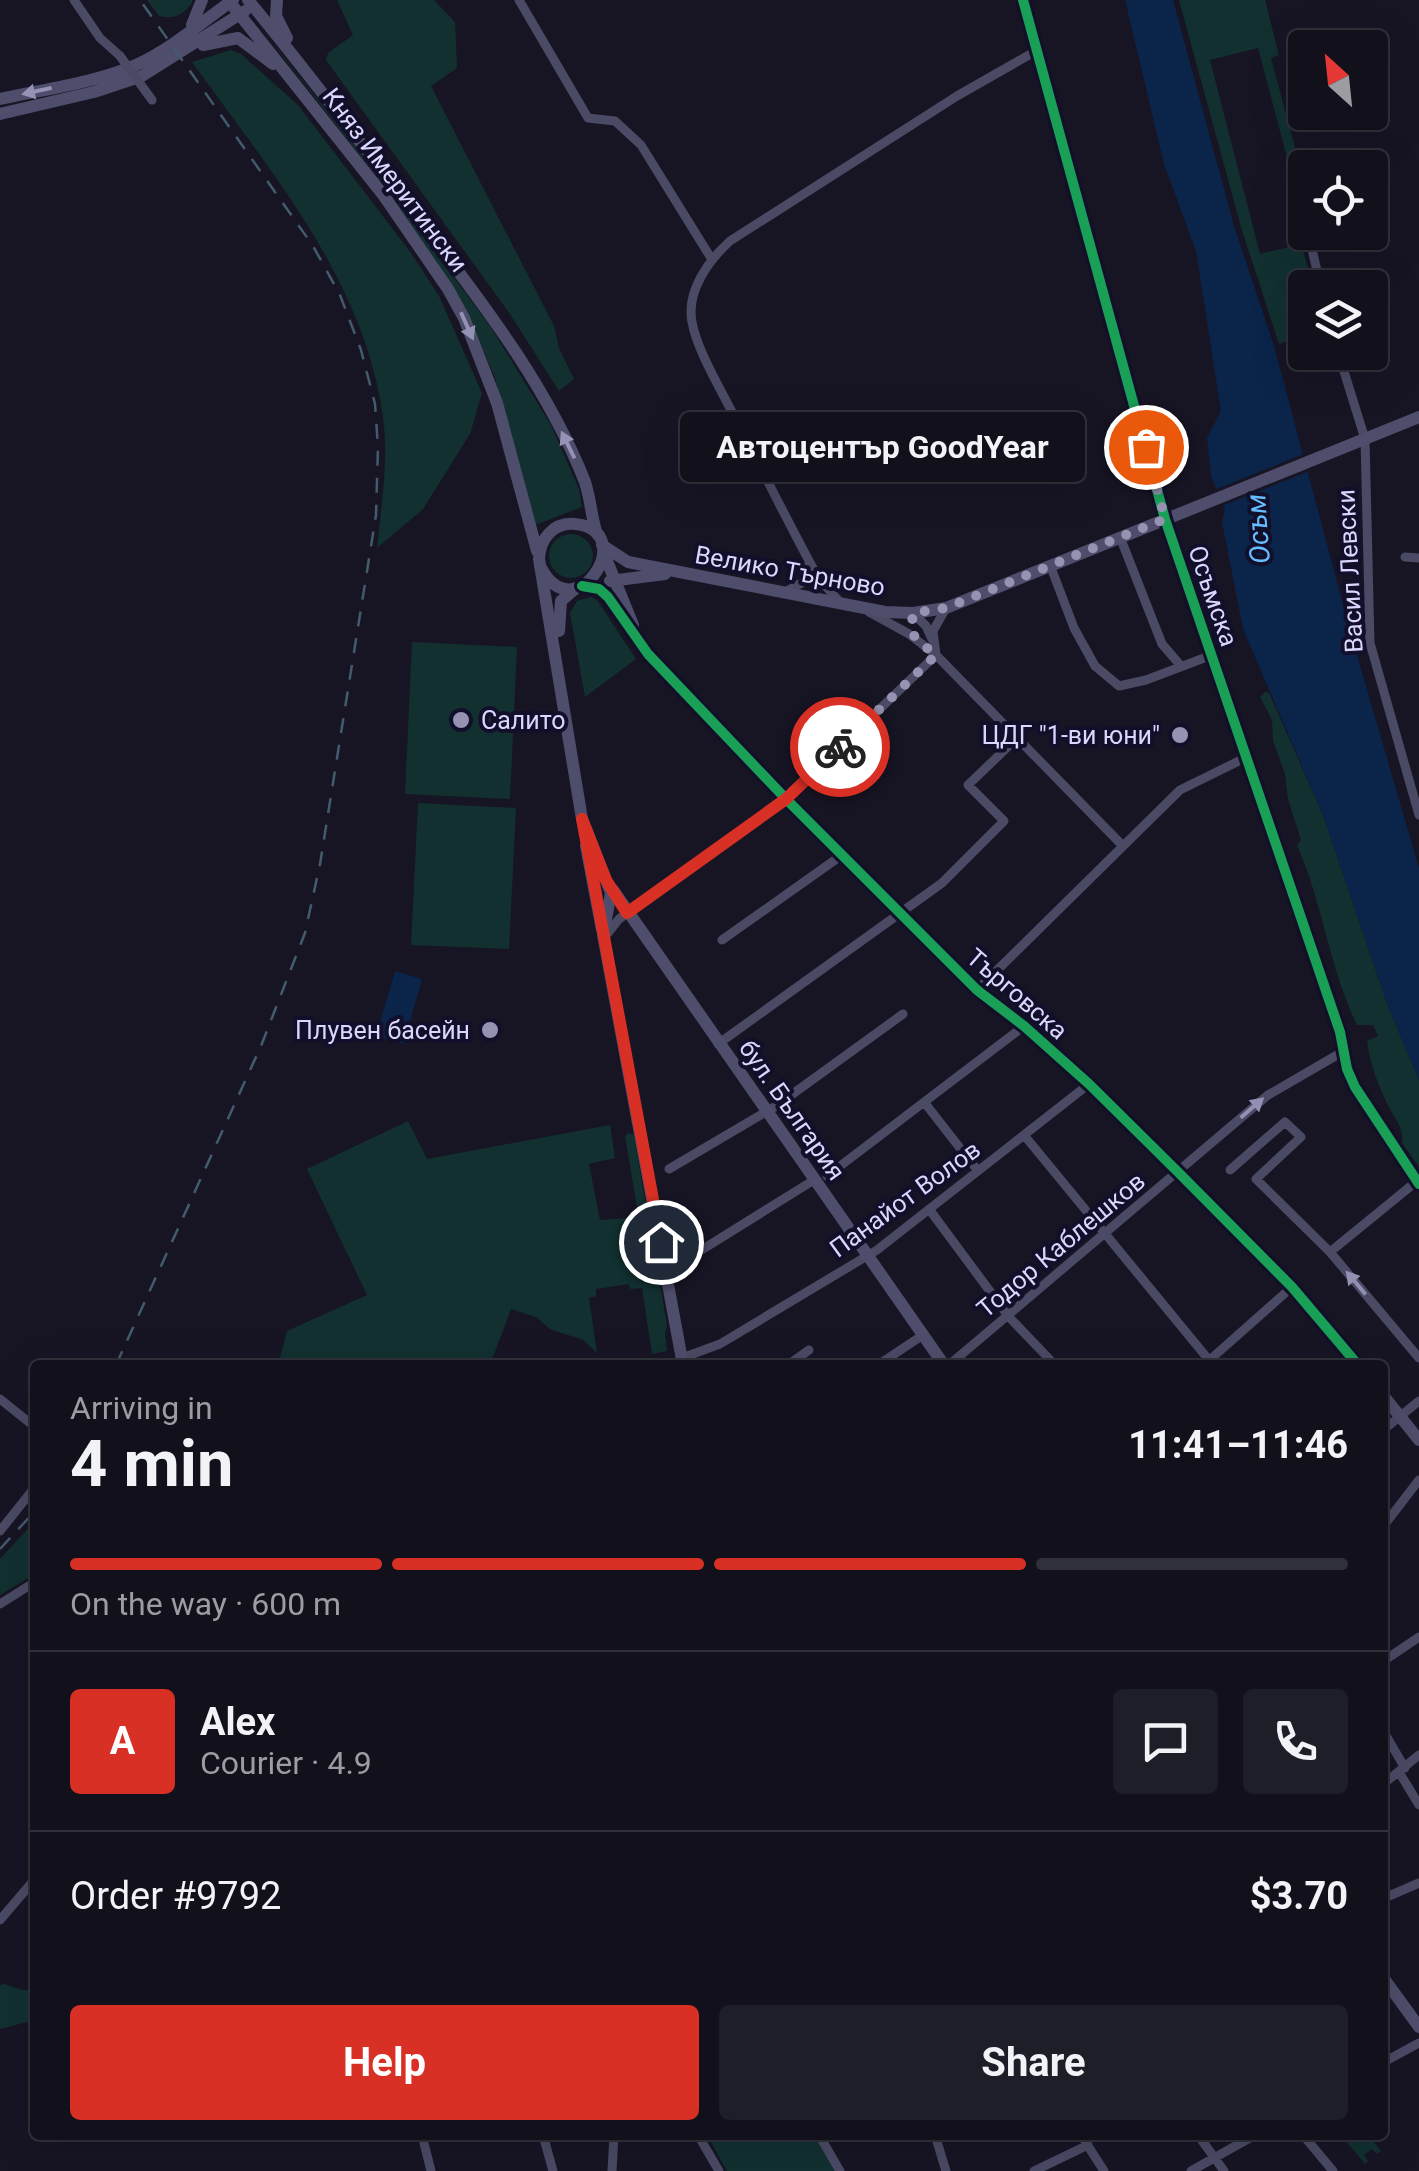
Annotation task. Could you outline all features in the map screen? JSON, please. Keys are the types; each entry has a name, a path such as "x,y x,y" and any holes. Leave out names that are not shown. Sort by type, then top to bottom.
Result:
{"street":[{"path":"74,0 154,103"},
{"path":"186,33 202,0"},
{"path":"277,0 276,16 302,67"},
{"path":"518,0 588,118 615,121 641,145 711,258"},
{"name":"Осъмска","path":"1022,0 1165,519 1356,1087 1418,1182"},
{"path":"0,99 118,72 152,56 231,1"},
{"name":"Княз Имеритински","path":"231,1 412,233 464,318 497,402 540,562 582,819 611,903 603,935 683,1360"},
{"path":"0,114 126,82 186,50 253,2 470,286 550,406 586,486 614,580 648,654"},
{"path":"186,50 224,38 238,38 289,77"},
{"path":"844,605 809,566 718,383 692,322 692,304 711,258 730,241 957,96 1036,51"},
{"name":"Васил Левски","path":"1344,370 1365,438 1370,643 1419,815"},
{"path":"1365,438 1419,416"},
{"name":"Велико Търново","path":"540,562 546,536 562,525 582,525 610,552 628,562 859,608 913,613 946,608 1365,438"},
{"path":"1120,537 1162,644 1182,666"},
{"path":"560,674 558,610 567,594 600,569 600,543"},
{"path":"1405,557 1419,558"},
{"path":"540,562 544,574 559,586 677,573"},
{"path":"1050,565 1074,628 1095,666 1119,686 1212,655"},
{"path":"782,592 805,581 809,566"},
{"path":"809,566 814,598"},
{"path":"630,619 629,590 651,576"},
{"path":"814,598 819,593 818,579"},
{"path":"582,586 608,596 648,654"},
{"path":"859,608 936,655 1123,846"},
{"path":"933,641 936,620 946,608"},
{"path":"913,613 911,631 917,640"},
{"path":"913,613 926,626 936,655"},
{"name":"Търговска","path":"648,654 977,990 1089,1084 1292,1286 1354,1360"},
{"path":"606,953 608,930 786,799 936,655"},
{"path":"718,1044 942,883 1004,822 968,785 1016,739"},
{"path":"977,990 1180,790 1247,757"},
{"path":"582,819 603,935"},
{"path":"722,940 842,855"},
{"name":"бул. България","path":"606,880 766,1112 820,1178 868,1256 942,1360"},
{"path":"669,1169 766,1112 904,1014"},
{"path":"666,1272 820,1178 1024,1026"},
{"name":"Тодор Каблешков","path":"953,1360 1009,1317 1268,1095 1344,1050"},
{"name":"Панайот Волов","path":"685,1360 720,1344 868,1256 1089,1084"},
{"path":"924,1102 978,1171"},
{"path":"1230,1170 1285,1122 1301,1137 1256,1179 1330,1252 1419,1358"},
{"path":"1024,1136 1207,1360"},
{"path":"1330,1252 1418,1182"},
{"path":"929,1209 1009,1317 1050,1360"},
{"path":"1212,1360 1292,1286"},
{"path":"886,1360 923,1336"},
{"path":"795,1360 809,1350"},
{"path":"0,1399 30,1423"},
{"path":"1388,1401 1419,1440"},
{"path":"1388,1426 1419,1402"},
{"path":"1388,1520 1419,1480"},
{"path":"0,1531 30,1494"},
{"path":"0,1604 30,1585"},
{"path":"1388,1658 1419,1637"},
{"path":"1388,1742 1419,1805"},
{"path":"1388,1781 1419,1756"},
{"path":"1388,1896 1419,1883"},
{"path":"0,1920 30,1885"},
{"path":"1388,1984 1419,2028"},
{"path":"1388,2061 1419,2043"},
{"path":"423,2140 431,2171"},
{"path":"544,2140 552,2171"},
{"path":"612,2171 614,2140"},
{"path":"701,2140 719,2171"},
{"path":"822,2140 840,2171"},
{"path":"939,2140 946,2171"},
{"path":"1084,2140 1104,2171"},
{"path":"1202,2140 1224,2171"},
{"path":"1191,2171 1247,2140"},
{"path":"1307,2140 1332,2171"},
{"path":"1034,2171 1088,2145"}],"green space":[{"path":"147,0 192,3 178,16 165,17 159,16"},
{"path":"337,0 434,0 455,22 457,68 431,86 554,326 559,348 574,379 559,391 510,314 326,60 328,53 353,35"},
{"path":"1179,0 1265,0 1279,55 1271,58 1296,150 1288,150 1288,161 1258,48 1210,60 1260,254 1288,247 1303,250 1309,270 1288,270 1288,341 1279,344 1241,227"},
{"path":"253,18 370,165 490,326 551,425 579,489 582,507 535,525 495,378 465,307 386,189"},
{"path":"231,50 241,54 298,105 411,253 439,296 482,393 470,434 423,509 377,548 385,440 374,374 358,325 312,233 192,62"},
{"path":"571,534 587,540 593,556 587,572 571,578 555,572 549,556 555,540"},
{"path":"591,597 597,600 636,659 585,697 570,613 577,601"},
{"name":"Салито","path":"412,642 517,647 510,799 405,794"},
{"path":"1269,693 1323,815 1388,1006 1419,1080 1419,1167 1402,1143 1400,1128 1372,1066 1367,1041 1378,1036 1373,1025 1357,1025 1339,981 1297,845 1301,840 1273,741 1272,720 1260,697"},
{"path":"418,803 516,808 509,949 411,945"},
{"path":"408,1121 427,1159 610,1125 615,1158 589,1164 600,1220 629,1218 639,1277 648,1276 641,1230 646,1233 653,1271 658,1271 667,1351 652,1354 642,1288 630,1289 629,1284 596,1289 596,1296 589,1298 597,1353 583,1340 511,1309 492,1360 279,1360 287,1331 367,1295 307,1169"},
{"path":"634,1135 647,1212 644,1216 638,1213 625,1136"},
{"path":"30,1526 30,1577 0,1595 0,1559"},
{"path":"0,1985 30,1990 30,2021 0,2029"},
{"path":"710,2140 820,2140 838,2171 727,2171"},
{"path":"1345,2140 1372,2140 1381,2151 1377,2154 1372,2149 1364,2155 1368,2161 1365,2164"}],"water":[{"name":"Осъм","path":"1125,0 1173,0 1419,868 1419,1080 1388,1006 1323,815 1243,629 1222,522 1225,509 1211,476 1207,438 1221,411 1196,251 1164,164"},
{"path":"395,971 422,979 404,1044 376,1036"}],"pier":[{"path":"1306,453 1312,470 1219,507 1212,491"}],"railway":[{"path":"118,1360 261,1046 305,933 320,864 376,515 378,447 375,404 361,350 340,295 313,246 140,0"},
{"path":"0,1549 30,1516"}],"cycle path":[{"path":"1023,0 1165,519 1340,1032 1347,1069 1419,1184"},
{"path":"582,586 599,589 608,597 648,654 786,799 977,990 1089,1084 1292,1287 1354,1360"}],"way so far":[{"path":"840,747 936,655 911,631 913,613 946,608 1165,519 1146,447"}],"place":[{"name":"Автоцентър GoodYear","path":"1146,447"},
{"name":"Салито","path":"461,720"},
{"name":"ЦДГ \"1-ви юни\"","path":"1180,735"},
{"name":"Плувен басейн","path":"490,1030"}],"route":[{"path":"661,1242 582,819 606,880 627,913 786,799 840,747"}]}
